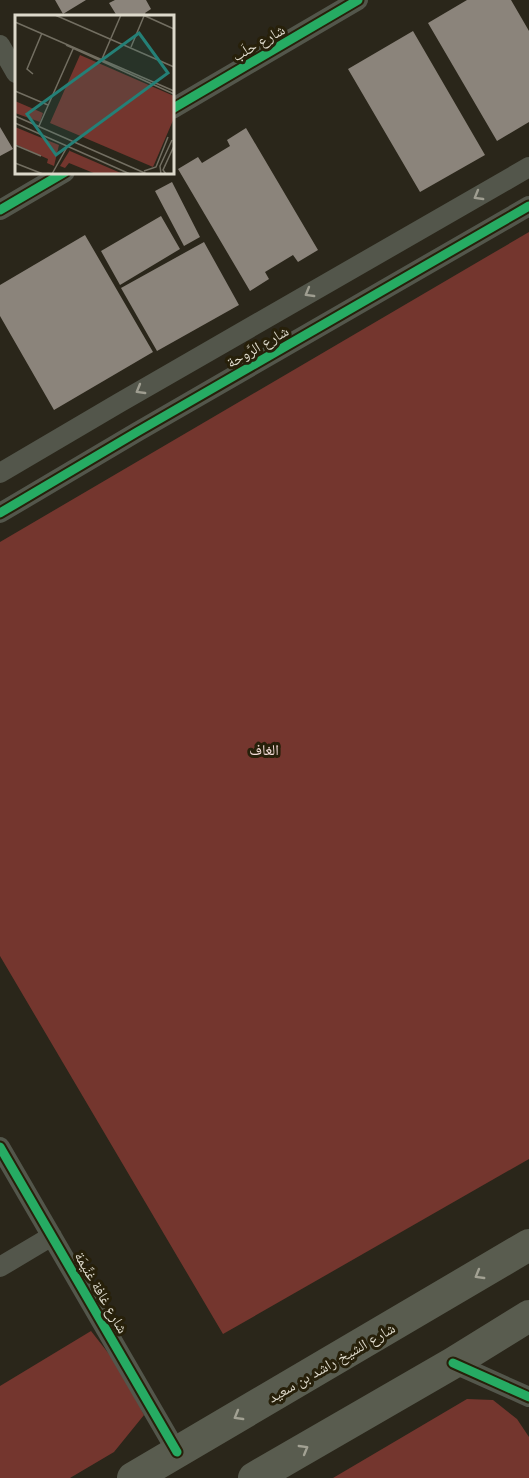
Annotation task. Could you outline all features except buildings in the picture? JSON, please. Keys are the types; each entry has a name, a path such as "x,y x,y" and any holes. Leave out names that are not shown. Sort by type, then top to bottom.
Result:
{"main road":[{"name":"شارع الشيخ راشد بن سعيد","path":"133,1478 529,1245"},
{"path":"254,1478 453,1363 529,1316"}],"street":[{"name":"شارع حلَب","path":"174,108 358,0"},
{"path":"0,45 15,71"},
{"name":"شارع الرَّوحة","path":"0,473 529,166"},
{"path":"0,210 61,174"},
{"name":"شارع الرَّوحة","path":"0,513 529,206"},
{"name":"شارع غافة غنَّيمَة","path":"0,1147 177,1452"},
{"path":"0,1267 52,1236"},
{"path":"453,1363 529,1397"}],"green space":[{"name":"الغاف","path":"529,232 529,1159 223,1334 0,956 0,542"},
{"path":"91,1331 120,1368 144,1415 114,1452 70,1478 0,1478 0,1386"},
{"path":"467,1399 493,1400 517,1419 529,1437 529,1478 333,1478"}],"cycle path":[{"path":"174,108 358,0"},
{"path":"0,210 62,174"},
{"path":"0,513 529,206"},
{"path":"0,1147 177,1452"},
{"path":"453,1363 529,1397"}]}
